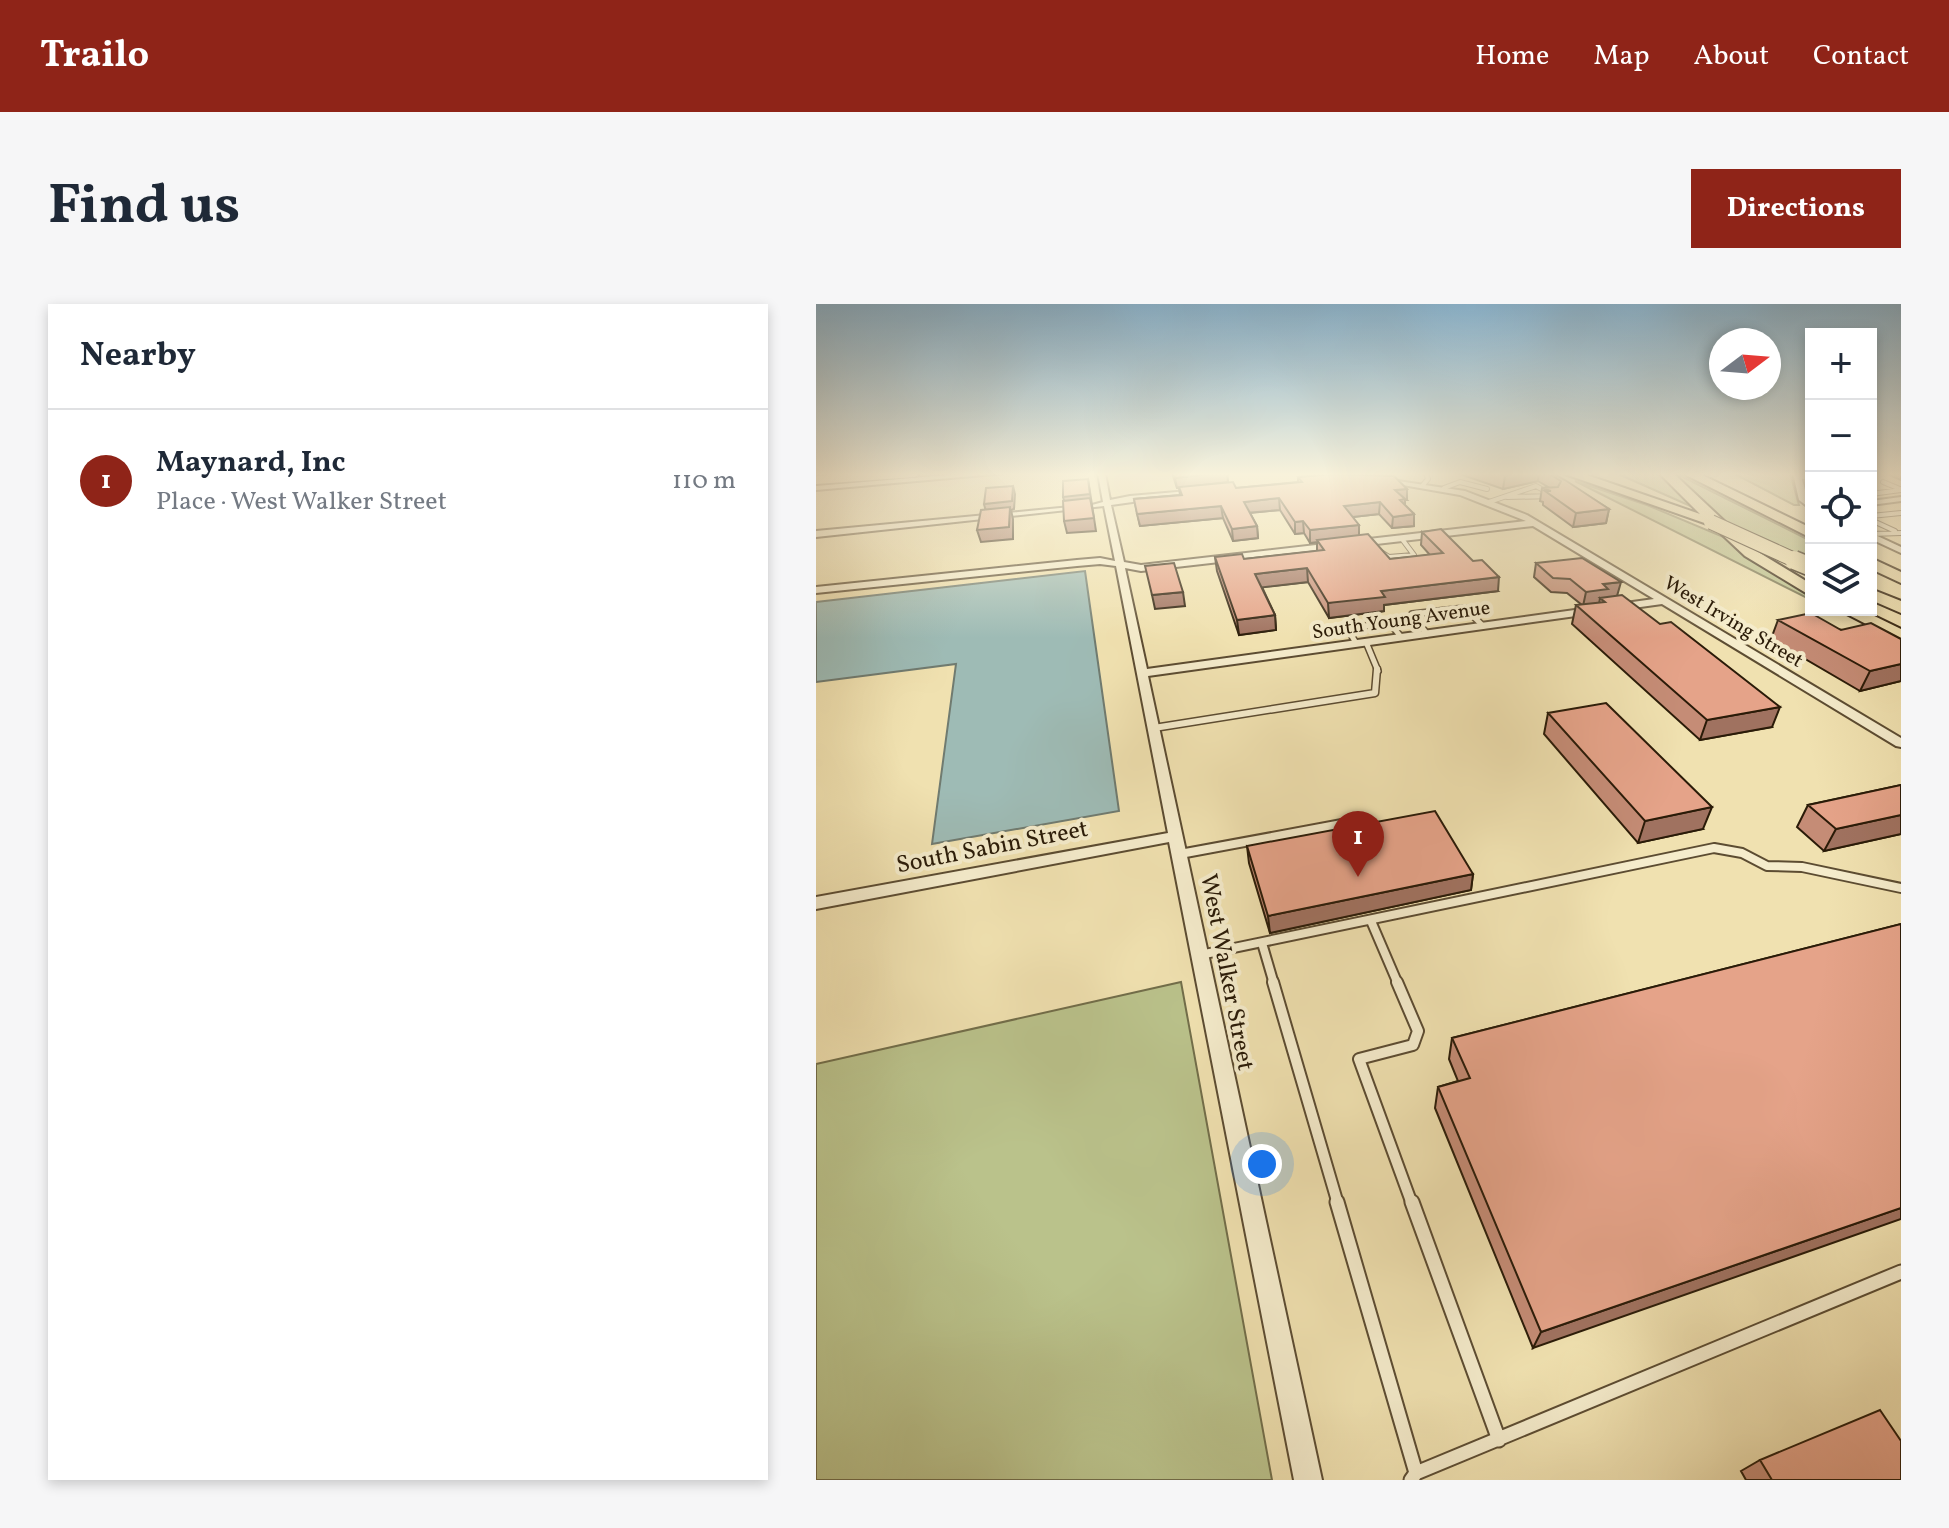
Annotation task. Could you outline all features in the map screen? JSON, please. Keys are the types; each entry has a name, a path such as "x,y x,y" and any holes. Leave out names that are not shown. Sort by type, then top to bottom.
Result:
{"highway":[{"path":"1723,528 1750,553 1805,587"},
{"path":"1724,528 1805,564"},
{"path":"1877,555 1901,567"},
{"path":"1877,566 1901,578"},
{"path":"1877,597 1901,608"},
{"path":"1860,616 1901,636"}],"street":[{"path":"816,534 875,528"},
{"name":"West Walker Street","path":"1112,528 1308,1480"},
{"path":"816,590 1100,561 1141,568 1494,528"},
{"name":"West Irving Street","path":"1542,528 1901,743"},
{"path":"1877,538 1901,550"},
{"name":"South Young Avenue","path":"1143,673 1664,601"},
{"name":"South Sabin Street","path":"816,903 1178,845"}],"lane":[{"path":"1877,534 1898,532"},
{"path":"1373,542 1389,557 1414,555 1402,539"},
{"path":"1427,634 1412,614 1465,608 1483,626"},
{"path":"1154,728 1375,693 1379,674 1361,643 1347,628 1390,623 1401,637"},
{"path":"1178,845 1358,821"},
{"path":"1200,955 1714,848 1742,853 1767,866 1802,867 1901,888"},
{"path":"1371,921 1418,1031 1413,1045 1359,1059 1499,1440"},
{"path":"1262,943 1414,1477 1901,1272"}],"green space":[{"path":"1668,528 1702,528 1726,538 1749,559 1805,592 1805,597"},
{"path":"1739,528 1785,528 1805,538 1805,557"},
{"path":"1181,982 1272,1480 816,1480 816,1064"}],"water":[{"path":"1085,571 1119,811 932,844 956,664 816,682 816,602"}],"building":[{"path":"1441,529 1473,561 1482,560 1499,577 1381,591 1385,597 1328,603 1307,568 1255,574 1275,615 1237,620 1215,557 1242,554 1244,559 1324,550 1317,540 1368,534 1390,559 1443,553 1422,532"},
{"path":"1582,558 1621,582 1603,584 1608,589 1586,592 1570,579 1553,578 1536,563"},
{"path":"1174,563 1183,592 1152,595 1145,566"},
{"path":"1622,595 1660,624 1671,622 1780,707 1707,720 1576,605 1605,602 1600,598"},
{"path":"1805,614 1816,616 1841,630 1871,623 1901,639 1901,664 1870,671 1778,620"},
{"path":"1606,703 1712,807 1645,821 1548,713"},
{"path":"1901,785 1901,815 1836,829 1808,805"},
{"path":"1435,811 1473,874 1268,916 1247,846"},
{"path":"1901,924 1901,1208 1541,1332 1438,1087 1470,1078 1452,1038"},
{"path":"1880,1410 1901,1441 1901,1480 1772,1480 1760,1460"}],"place":[{"name":"Maynard, Inc","path":"1358,877"}]}
